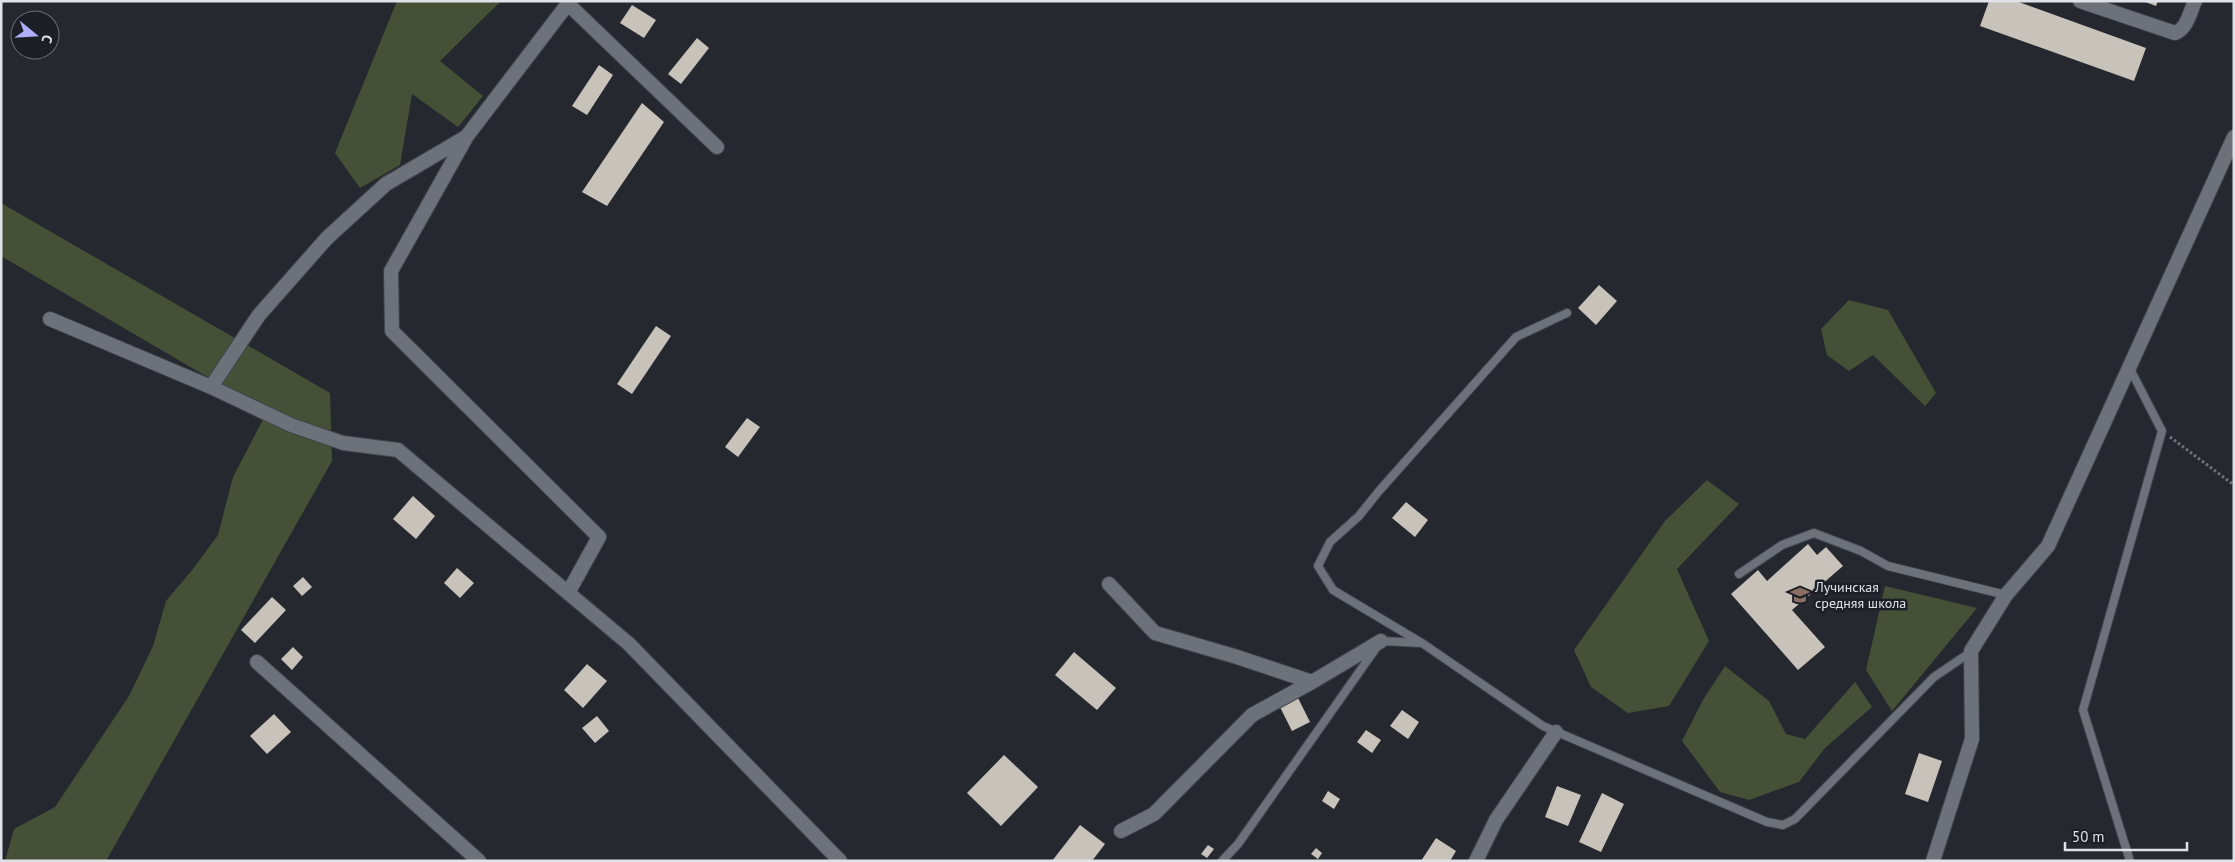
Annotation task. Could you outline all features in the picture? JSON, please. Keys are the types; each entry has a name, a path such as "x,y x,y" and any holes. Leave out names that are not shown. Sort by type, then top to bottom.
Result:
{"street":[{"path":"2080,1 2175,33 2185,26 2195,1"},
{"path":"568,592 599,537 392,331 392,271 467,136 569,3 717,147"},
{"path":"211,387 259,315 327,238 386,184 467,136"},
{"path":"1933,861 1972,739 1971,652 2006,596 2048,546 2234,138"},
{"path":"50,319 211,387 291,425 343,443 398,450 629,644 840,861"},
{"path":"1109,584 1156,633 1312,682"},
{"path":"1121,831 1154,814 1252,715 1381,641"},
{"path":"257,662 479,861"},
{"path":"1476,861 1496,820 1556,732"}],"lane":[{"path":"1567,312 1516,337 1359,516 1330,542 1318,566 1333,590 1422,643 1543,726 1768,822 1783,825 1795,819 1934,677 1971,652"},
{"path":"2130,367 2162,431 2083,710 2130,861"},
{"path":"1739,574 1782,545 1814,533 1861,551 1888,566 2006,596"},
{"path":"1222,861 1238,844 1381,641 1422,643"}],"path":[{"path":"2162,431 2234,485"}],"green space":[{"path":"397,1 501,1 440,61 483,96 458,127 412,94 400,165 360,188 335,153"},
{"path":"1,203 330,393 332,461 106,861 5,861 14,829 55,807 129,696 153,646 166,601 218,535 233,477 267,412 1,256"},
{"path":"1849,300 1888,310 1936,393 1925,406 1873,355 1849,371 1827,355 1821,329"},
{"path":"1707,480 1739,504 1677,569 1709,641 1669,706 1628,713 1591,687 1574,650 1665,521"},
{"path":"1885,586 1977,608 1892,711 1866,670"},
{"path":"1725,666 1769,701 1786,734 1805,739 1855,682 1872,707 1825,748 1799,782 1749,800 1720,792 1682,741 1703,700"}],"building":[{"path":"1989,1 2016,1 2146,48 2134,81 1980,26"},
{"path":"2143,1 2158,1 2156,6"},
{"path":"632,5 656,20 644,38 620,23"},
{"path":"697,38 709,48 681,84 668,74"},
{"path":"599,65 613,75 587,115 572,106"},
{"path":"642,103 664,122 607,206 582,192"},
{"path":"1599,285 1617,301 1596,325 1578,308"},
{"path":"656,326 671,336 632,394 617,384"},
{"path":"747,418 760,427 738,457 725,447"},
{"path":"413,496 435,516 416,539 393,519"},
{"path":"1406,502 1428,520 1415,537 1392,518"},
{"path":"1808,544 1817,555 1826,547 1843,566 1792,610 1825,647 1798,670 1731,594 1758,570 1767,581"},
{"path":"457,568 474,583 460,598 444,583"},
{"path":"303,577 312,587 302,596 293,586"},
{"path":"272,597 286,610 255,643 241,630"},
{"path":"293,647 303,657 292,670 281,659"},
{"path":"1074,652 1116,688 1097,710 1055,675"},
{"path":"587,664 607,681 583,708 564,690"},
{"path":"1298,698 1310,722 1292,731 1280,707"},
{"path":"1402,710 1419,722 1408,739 1390,726"},
{"path":"274,714 291,732 267,754 250,736"},
{"path":"597,716 609,731 595,743 582,728"},
{"path":"1366,730 1381,740 1372,753 1357,742"},
{"path":"1919,753 1942,761 1928,802 1905,794"},
{"path":"1004,755 1038,787 1001,826 967,793"},
{"path":"1557,786 1581,795 1568,826 1545,817"},
{"path":"1328,791 1340,799 1334,809 1322,801"},
{"path":"1602,793 1624,804 1601,852 1579,842"},
{"path":"1080,825 1105,844 1092,861 1052,861"},
{"path":"1436,838 1456,851 1450,861 1421,861"},
{"path":"1208,845 1214,849 1207,858 1201,854"},
{"path":"1316,848 1322,853 1318,859 1311,854"}],"place":[{"name":"Лучинская средняя школа","path":"1800,595"}]}
